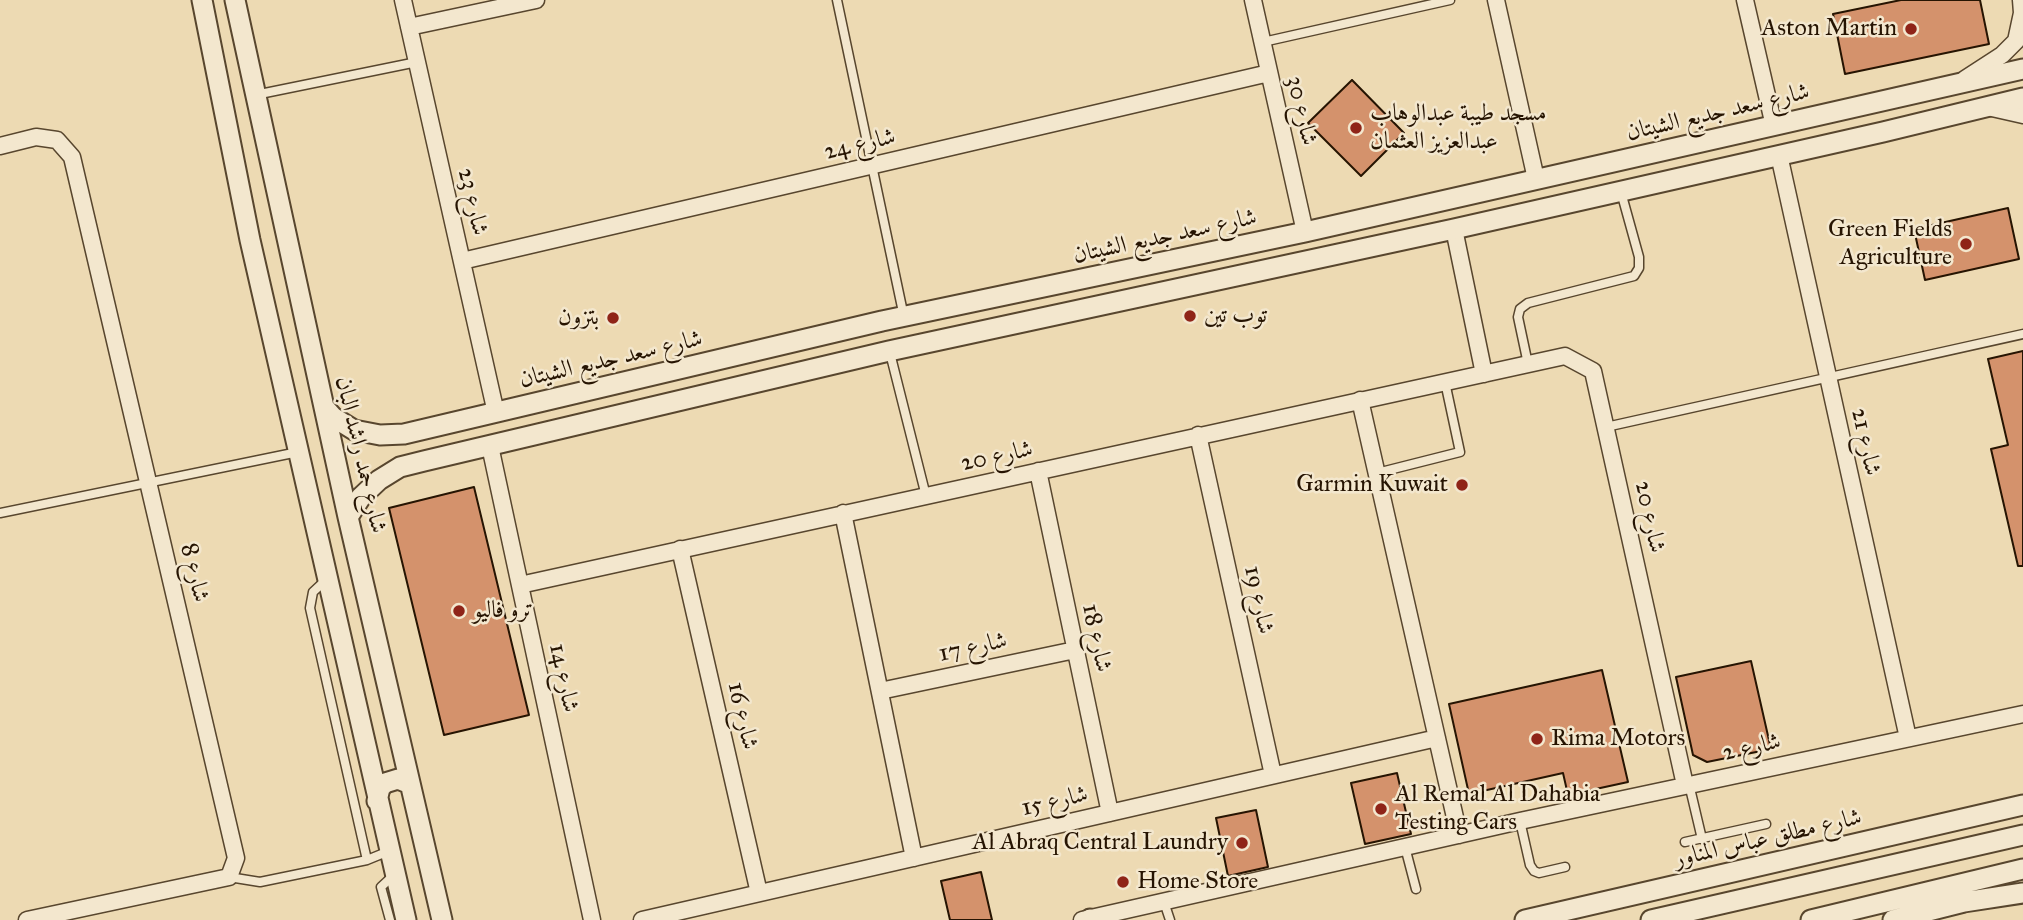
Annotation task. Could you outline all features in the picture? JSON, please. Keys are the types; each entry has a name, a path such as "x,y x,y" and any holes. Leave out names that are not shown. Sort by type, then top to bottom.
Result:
{"street":[{"name":"شارع حمد راشد البان","path":"235,0 348,517 442,920"},
{"name":"شارع 23","path":"403,0 496,413"},
{"path":"410,27 536,0"},
{"name":"شارع 30","path":"1253,0 1305,232"},
{"path":"1496,0 1536,179"},
{"path":"1745,0 1774,125"},
{"path":"1957,84 2002,55 2016,41 2022,13 2021,0"},
{"path":"202,5 250,240 406,920"},
{"name":"شارع سعد جديع الشيتان","path":"324,407 333,417 354,430 380,435 417,431 882,321 1305,232 2023,69"},
{"name":"شارع 24","path":"462,261 1269,73"},
{"path":"348,517 361,497 379,480 400,467 889,351 1454,229 2023,98"},
{"path":"1879,101 1869,111 1869,121 1874,129 1883,132"},
{"path":"1983,107 2023,115"},
{"path":"1809,117 1820,119 1828,132 1824,142 1815,147"},
{"name":"شارع 8","path":"0,146 36,137 57,140 72,157 236,858 229,877"},
{"name":"شارع 21","path":"1779,155 1908,738"},
{"path":"240,195 255,200 264,199 275,186"},
{"path":"250,240 257,230 268,228 286,237"},
{"path":"1454,229 1484,374"},
{"path":"934,312 926,317 924,327 929,336 939,340"},
{"path":"882,321 890,326 895,334 895,343 889,351"},
{"name":"شارع 20","path":"520,585 1565,356 1593,372 1687,785"},
{"path":"1360,400 1459,835"},
{"path":"417,431 412,449 424,461"},
{"name":"شارع 19","path":"1198,435 1273,775"},
{"name":"شارع 14","path":"490,446 592,920"},
{"name":"شارع 18","path":"1038,471 1110,813"},
{"path":"843,513 914,858"},
{"name":"شارع 16","path":"680,549 759,893"},
{"name":"شارع 17","path":"880,691 1075,650"},
{"name":"شارع 2","path":"1087,920 1520,821 2023,714"},
{"name":"شارع 15","path":"642,920 1437,738"},
{"path":"377,801 385,783 398,779 410,784"},
{"name":"شارع مطلق عباس المناور","path":"1525,920 2023,805"},
{"path":"1651,920 2023,835"},
{"path":"1811,920 2023,869"},
{"path":"27,920 229,877"},
{"path":"1893,920 1964,902 2023,894"}],"lane":[{"path":"837,0 904,317"},
{"path":"1262,42 1450,0"},
{"path":"255,95 417,62"},
{"path":"1528,364 1518,317 1520,309 1528,303 1634,276 1639,268 1639,257 1620,191"},
{"path":"1606,427 2023,334"},
{"path":"889,351 926,496"},
{"path":"1377,473 1460,452 1445,382"},
{"path":"0,513 298,452"},
{"path":"327,579 313,592 310,608 367,860"},
{"path":"1687,785 1702,839"},
{"path":"1520,821 1530,865 1534,871 1539,873 1565,867"},
{"path":"1685,842 1766,824"},
{"path":"1405,847 1416,889"},
{"path":"229,877 260,882 367,860 389,851"},
{"path":"390,920 381,887 395,874"},
{"path":"1164,902 1170,920"}],"building":[{"name":"Aston Martin","path":"1901,0 1980,0 1989,44 1845,74 1833,14"},
{"name":"مسجد طيبة عبدالوهاب عبدالعزيز العثمان","path":"1352,80 1404,133 1361,176 1308,123"},
{"name":"Green Fields Agriculture","path":"2008,208 2019,259 1925,280 1914,229"},
{"path":"2023,351 2023,566 2018,566 1991,449 2008,445 1988,359"},
{"name":"ترو فاليو","path":"474,487 529,715 444,735 389,508"},
{"path":"1751,661 1771,749 1707,762 1693,755 1676,677"},
{"name":"Rima Motors","path":"1602,670 1628,782 1568,795 1563,773 1469,794 1449,704"},
{"name":"Al Remal Al Dahabia Testing Cars","path":"1397,773 1411,834 1365,844 1351,783"},
{"name":"Al Abraq Central Laundry","path":"1256,810 1268,867 1228,876 1216,818"},
{"path":"981,872 992,920 950,920 941,881"}],"place":[{"name":"Aston Martin","path":"1911,29"},
{"name":"مسجد طيبة عبدالوهاب عبدالعزيز العثمان","path":"1356,128"},
{"name":"Green Fields Agriculture","path":"1966,244"},
{"name":"توب تين","path":"1190,316"},
{"name":"بتزون","path":"613,318"},
{"name":"Garmin Kuwait","path":"1462,485"},
{"name":"ترو فاليو","path":"459,611"},
{"name":"Rima Motors","path":"1537,739"},
{"name":"Al Remal Al Dahabia Testing Cars","path":"1381,809"},
{"name":"Al Abraq Central Laundry","path":"1242,843"},
{"name":"Home Store","path":"1123,882"}]}
